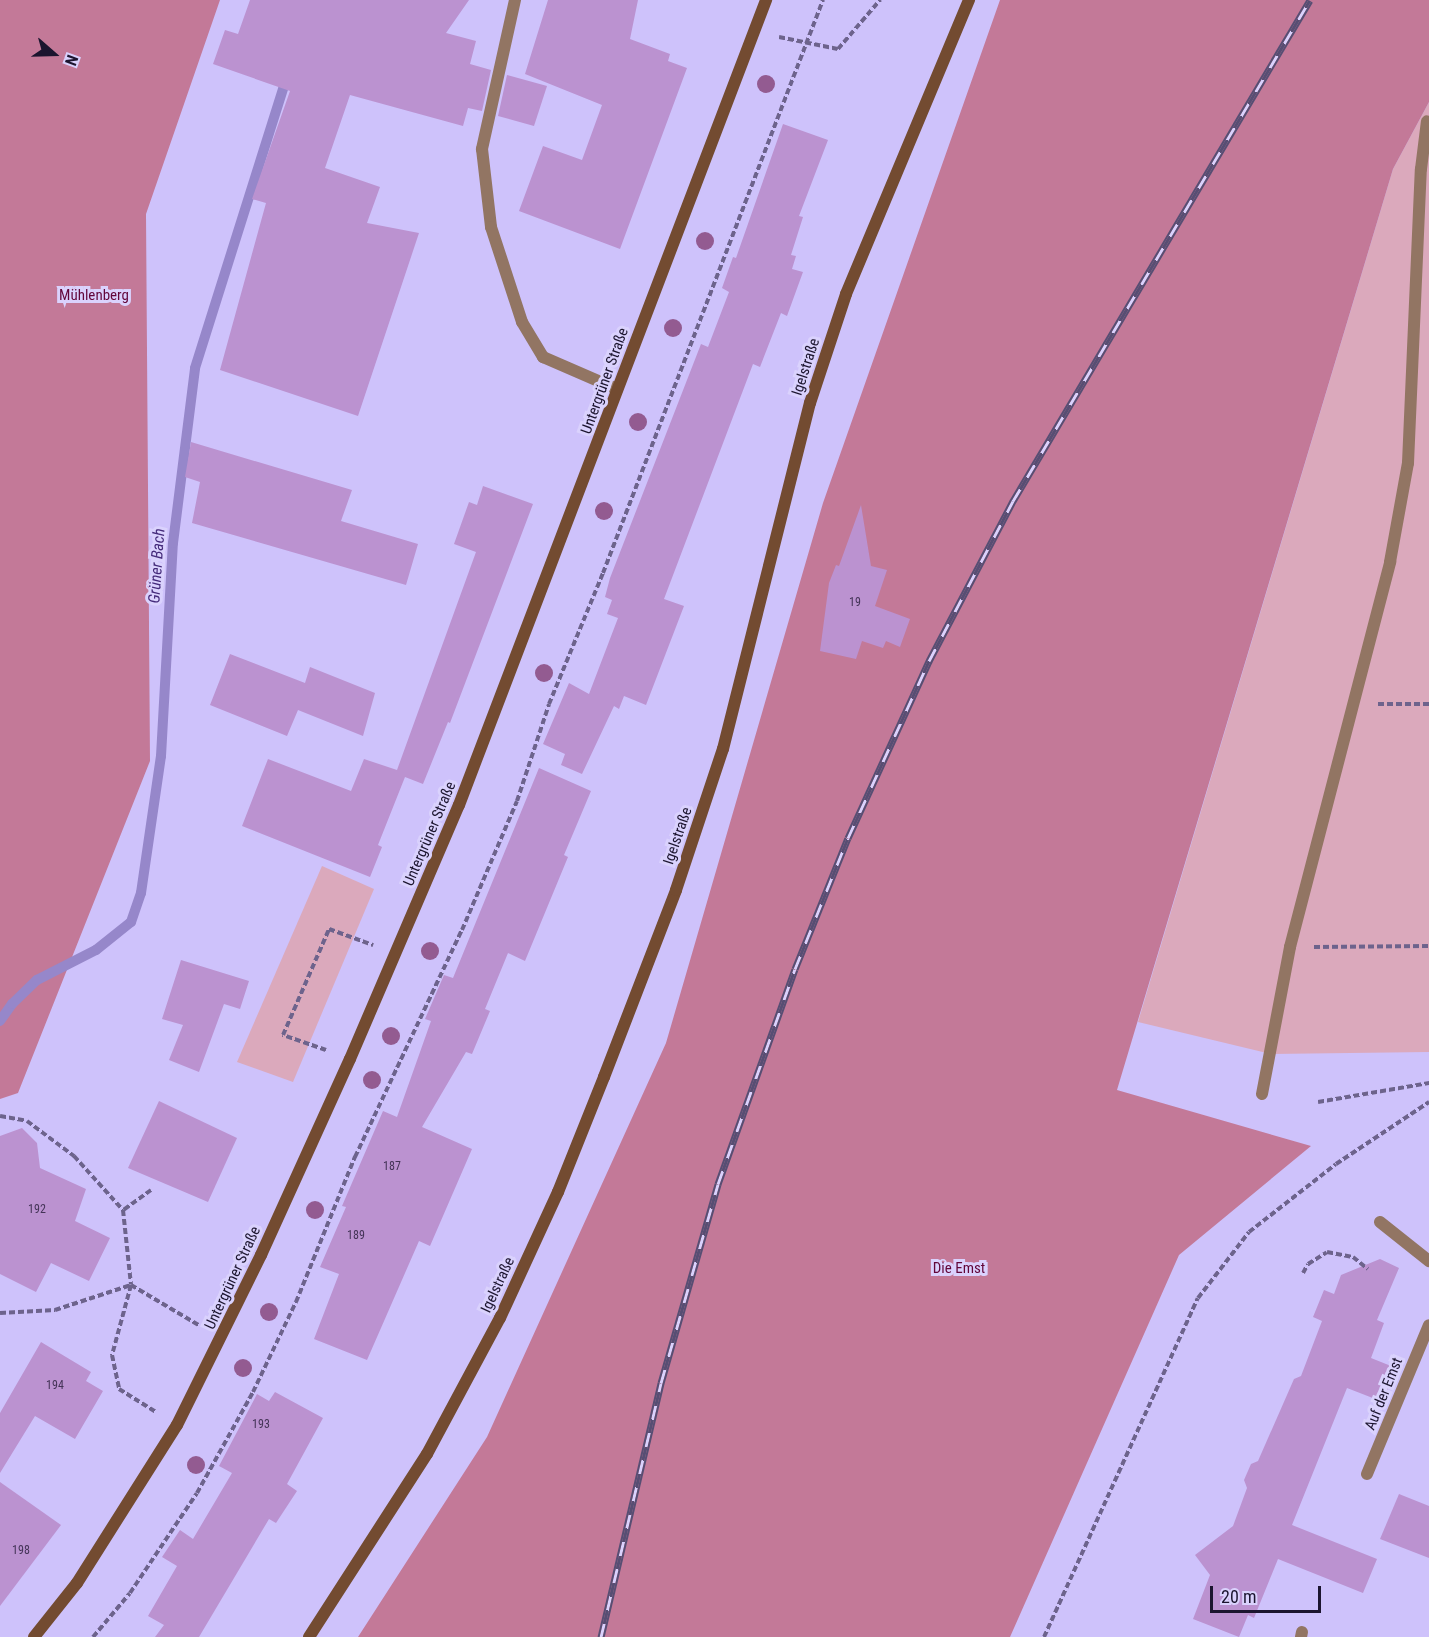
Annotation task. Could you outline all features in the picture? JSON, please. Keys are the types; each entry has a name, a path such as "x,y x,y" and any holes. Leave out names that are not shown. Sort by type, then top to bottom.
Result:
{"main road":[{"name":"Untergrüner Straße","path":"34,1637 77,1583 177,1425 221,1338 350,1059 459,805 766,0"},
{"name":"Igelstraße","path":"309,1637 427,1454 500,1318 583,1129 676,890 723,750 810,403 846,294 969,0"}],"street":[{"path":"515,0 482,149 491,226 522,322 543,357 617,389"},
{"path":"1262,1094 1290,947 1390,562 1408,463 1421,169 1428,121"},
{"path":"1380,1221 1429,1261"},
{"name":"Auf der Emst","path":"1367,1474 1429,1325"}],"path":[{"path":"93,1637 130,1593 196,1492 254,1392 296,1302 355,1157 462,930 517,801 549,705 603,573 823,0"},
{"path":"754,31 838,49 880,0"},
{"path":"1353,704 1429,705"},
{"path":"350,1059 283,1035 329,928 396,954"},
{"path":"1290,947 1429,946"},
{"path":"1318,1101 1429,1083"},
{"path":"1044,1637 1198,1298 1249,1232 1336,1164 1429,1102"},
{"path":"0,1116 27,1121 74,1156 123,1210 131,1285 112,1355 119,1389 177,1425"},
{"path":"123,1210 151,1190"},
{"path":"1303,1273 1308,1264 1327,1252 1353,1257 1368,1269"},
{"path":"0,1313 55,1310 131,1285 221,1338"}],"shaded area":[{"path":"1429,102 1429,1052 1271,1054 1138,1022 1393,169"},
{"path":"322,866 374,889 293,1082 237,1062"}],"green space":[{"name":"Mühlenberg","path":"0,0 220,0 146,214 150,761 18,1093 0,1099"},
{"name":"Die Emst","path":"1000,0 1429,0 1429,102 1393,169 1117,1090 1311,1146 1179,1255 1010,1637 358,1637 487,1437 666,1043 823,503"}],"building":[{"path":"250,0 469,0 446,33 476,41 470,64 491,70 482,111 468,108 463,126 350,95 325,168 380,187 367,223 419,233 358,416 220,370 266,203 252,199 290,91 213,64 225,30 238,34"},
{"path":"548,0 638,0 630,39 670,54 668,61 687,68 620,249 519,211 543,146 582,160 602,105 525,74"},
{"path":"507,75 547,86 534,126 498,116"},
{"path":"783,124 828,140 799,216 803,217 791,255 796,256 792,269 803,272 787,316 781,313 760,367 753,364 664,599 684,606 646,705 624,696 619,709 614,706 582,774 561,765 565,754 543,744 569,683 589,694 618,618 607,614 612,600 605,597 610,578 701,344 708,347 729,292 722,288 733,257 736,258"},
{"path":"191,442 352,490 341,521 418,544 406,585 192,523 200,482 185,477"},
{"path":"483,486 533,504 450,723 448,722 423,784 405,777 378,845 382,847 370,877 242,826 268,759 351,791 364,759 397,770 476,552 454,544 469,502 477,505"},
{"path":"861,505 871,566 887,570 875,606 910,619 900,647 886,641 883,648 862,641 856,659 820,651 829,583 836,565 839,566"},
{"path":"230,654 305,683 310,667 375,693 363,736 298,710 287,736 210,705"},
{"path":"539,768 591,791 564,855 568,857 525,961 508,953 485,1009 490,1011 472,1054 466,1052 422,1127 472,1149 430,1246 419,1241 367,1360 314,1339 339,1274 320,1267 346,1207 342,1206 383,1111 397,1117 431,1021 425,1019 444,975 453,978"},
{"path":"181,960 249,981 240,1009 224,1004 199,1072 169,1060 183,1025 162,1019"},
{"path":"159,1101 237,1138 208,1202 128,1168"},
{"path":"22,1128 37,1143 40,1168 86,1189 75,1221 110,1238 89,1281 51,1263 36,1292 0,1274 0,1136"},
{"path":"1380,1259 1399,1268 1377,1320 1384,1323 1371,1358 1396,1368 1383,1402 1347,1388 1292,1525 1377,1559 1363,1593 1278,1559 1254,1618 1248,1615 1239,1637 1193,1619 1210,1575 1195,1555 1233,1526 1247,1488 1244,1480 1251,1464 1258,1461 1294,1379 1301,1376 1322,1321 1313,1317 1324,1290 1334,1294 1341,1275"},
{"path":"41,1342 91,1372 86,1381 103,1391 75,1439 35,1416 0,1473 0,1413"},
{"path":"275,1392 323,1418 287,1484 297,1491 276,1523 269,1519 199,1637 155,1637 164,1625 148,1616 177,1566 162,1557 180,1530 193,1539 232,1473 219,1466 257,1394 269,1401"},
{"path":"0,1482 61,1525 0,1606"},
{"path":"1399,1494 1429,1506 1429,1558 1380,1539"}],"waterway":[{"name":"Grüner Bach","path":"0,1021 12,1004 37,980 96,950 131,922 141,893 161,756 173,543 195,368 287,76"}],"railway":[{"path":"601,1637 661,1383 718,1184 795,969 848,838 929,661 1013,501 1310,0"}]}
